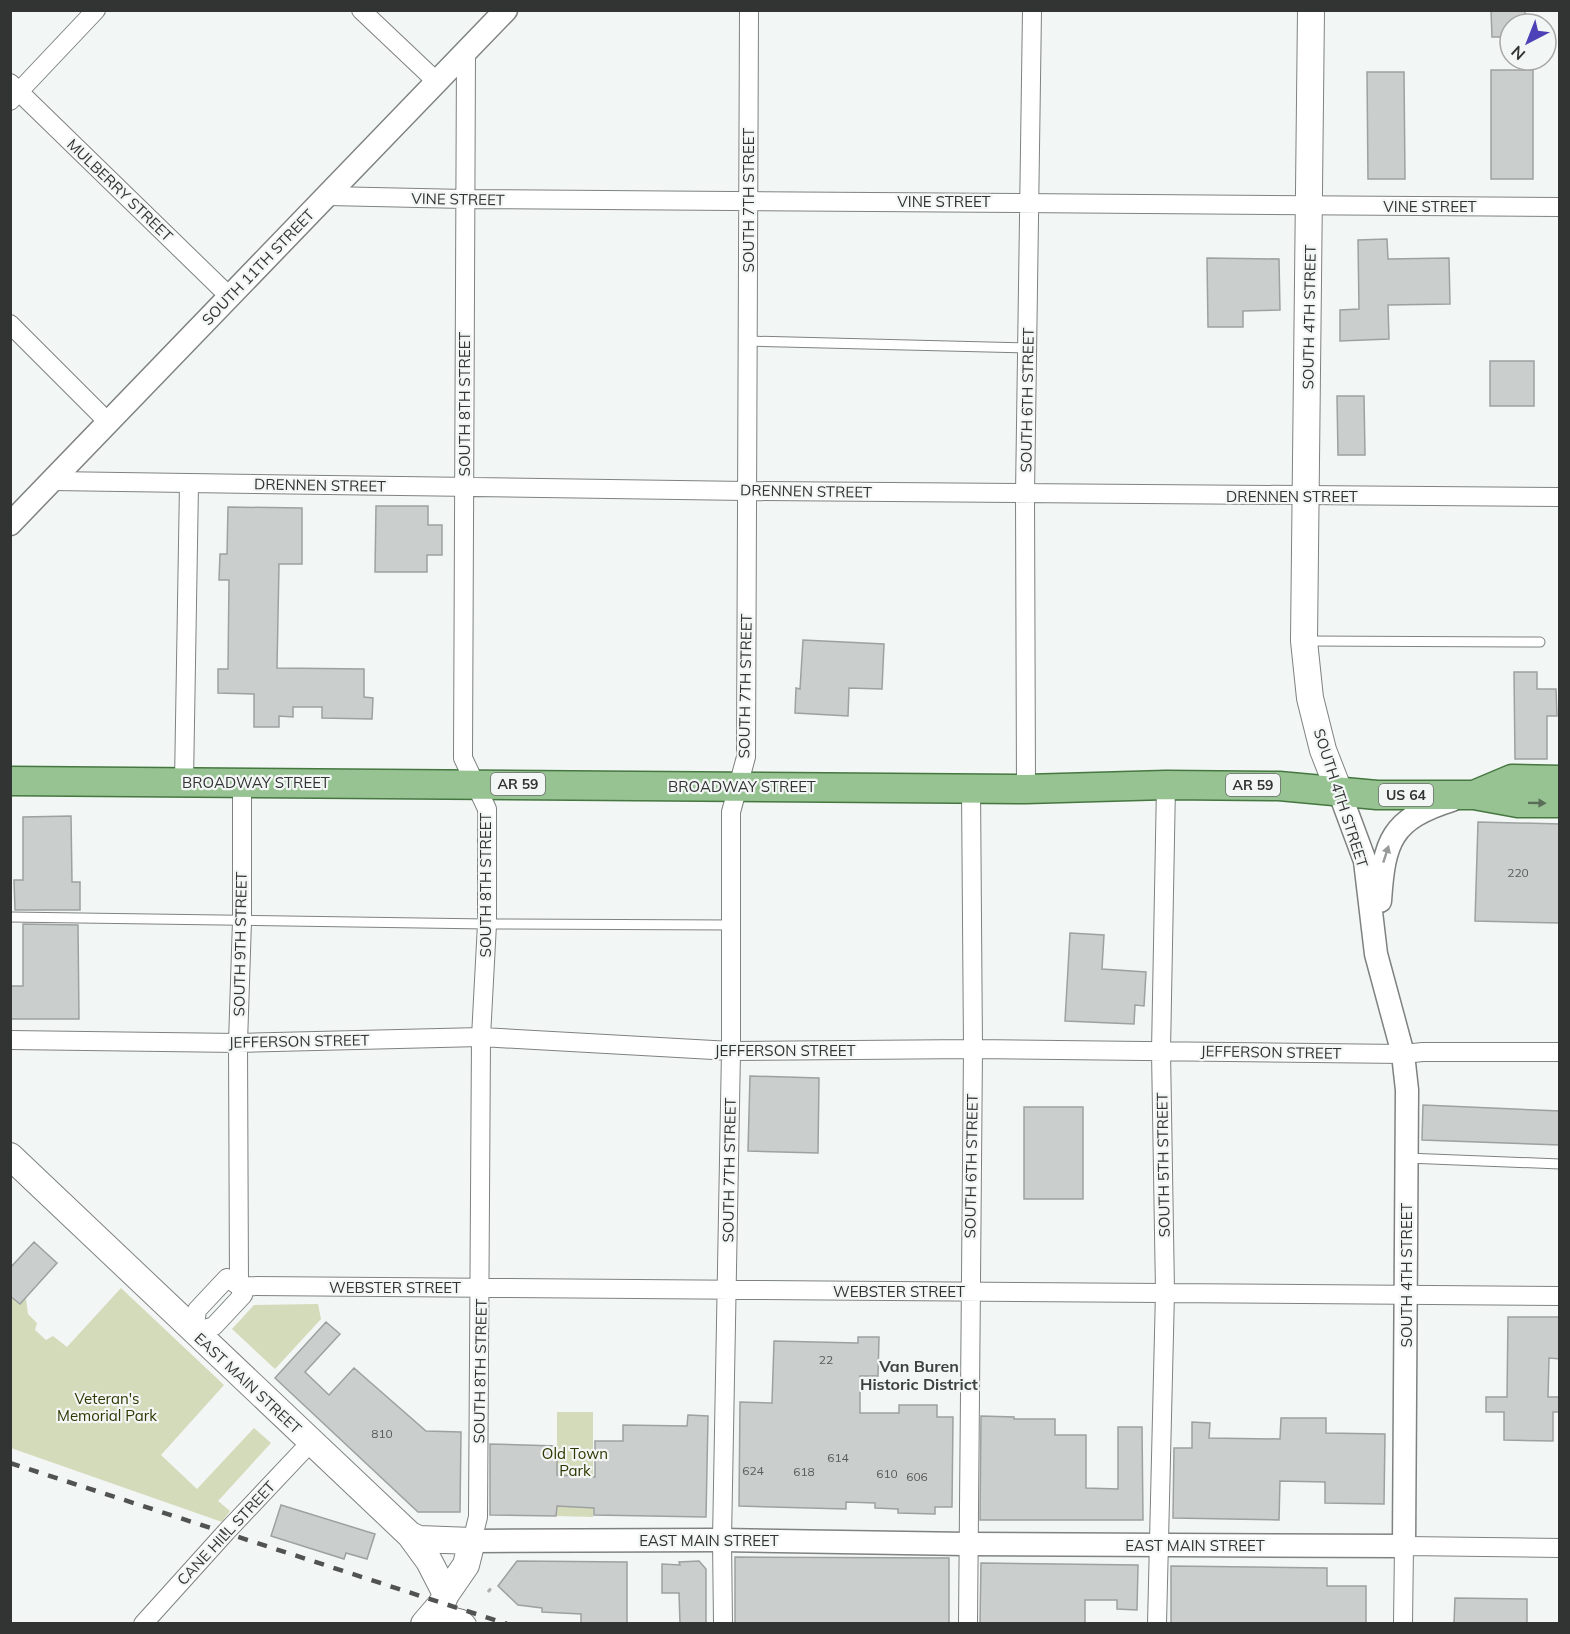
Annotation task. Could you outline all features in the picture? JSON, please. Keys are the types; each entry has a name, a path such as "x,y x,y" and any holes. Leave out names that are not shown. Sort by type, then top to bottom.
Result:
{"main road":[{"name":"SOUTH 4TH STREET","path":"1311,10 1311,205 1304,641 1310,698 1323,750 1339,791"},
{"name":"BROADWAY STREET","path":"1471,795 1512,779 1560,780"},
{"name":"BROADWAY STREET","path":"10,781 1026,789 1166,785 1279,786 1377,795 1471,795 1518,803 1560,803"},
{"name":"EAST MAIN STREET","path":"10,1156 410,1535 419,1539 472,1541"},
{"path":"410,1535 429,1561 437,1613"},
{"path":"437,1613 466,1565 472,1541"}],"street":[{"path":"13,92 96,10"},
{"path":"361,10 437,82"},
{"name":"SOUTH 11TH STREET","path":"10,524 506,10"},
{"name":"SOUTH 7TH STREET","path":"723,1623 722,1540 731,1051 731,812 746,757 749,10"},
{"name":"SOUTH 6TH STREET","path":"1026,789 1025,494 1032,10"},
{"name":"SOUTH 8TH STREET","path":"466,53 463,758 487,809 487,924 481,1037 478,1518 472,1541"},
{"name":"MULBERRY STREET","path":"13,92 229,296"},
{"name":"VINE STREET","path":"328,196 1560,207"},
{"path":"10,324 109,423"},
{"name":"DRENNEN STREET","path":"53,481 1025,494 1560,497"},
{"path":"184,782 189,484"},
{"name":"SOUTH 9TH STREET","path":"239,1286 238,1043 242,921 242,782"},
{"name":"SOUTH 5TH STREET","path":"1157,1623 1165,1292 1161,1051 1166,785"},
{"name":"SOUTH 6TH STREET","path":"968,1623 973,1050 971,788"},
{"name":"SOUTH 4TH STREET","path":"1339,791 1365,861 1376,954 1403,1054 1407,1090 1404,1546"},
{"path":"1376,954 1382,868 1386,851 1394,836 1406,823 1428,807 1471,795"},
{"name":"JEFFERSON STREET","path":"10,1041 238,1043 481,1037 731,1051 973,1050 1403,1054 1560,1052"},
{"path":"194,1332 214,1326 243,1295 239,1286"},
{"name":"WEBSTER STREET","path":"239,1286 1560,1296"},
{"name":"CANE HILL STREET","path":"143,1623 225,1532 311,1442"},
{"name":"EAST MAIN STREET","path":"472,1541 722,1540 1560,1548"},
{"path":"1403,1623 1404,1546"},
{"path":"437,1613 462,1619 467,1623"}],"lane":[{"path":"747,341 1028,348"},
{"path":"1304,641 1540,642"},
{"path":"10,917 730,925"},
{"path":"1406,1158 1560,1164"}],"path":[{"path":"488,1592 492,1587"}],"green space":[{"name":"Veteran's Memorial Park","path":"121,1288 224,1385 161,1455 197,1489 254,1428 271,1443 218,1501 230,1511 222,1522 11,1448 11,1299 26,1299 28,1314 37,1323 35,1330 46,1340 53,1336 67,1347"},
{"path":"318,1304 321,1319 275,1369 232,1329 254,1305"},
{"name":"Old Town Park","path":"557,1412 593,1412 593,1517 557,1516"}],"building":[{"path":"1491,10 1525,10 1525,12 1498,12 1498,37 1492,37"},
{"path":"1491,70 1533,72 1533,179 1491,179"},
{"path":"1367,72 1404,72 1405,179 1368,179"},
{"path":"1387,239 1388,259 1449,258 1450,304 1388,305 1389,339 1340,341 1340,310 1359,309 1358,240"},
{"path":"1207,258 1279,259 1280,310 1243,311 1243,327 1208,327"},
{"path":"1490,361 1534,361 1534,406 1490,406"},
{"path":"1337,396 1364,396 1365,455 1338,455"},
{"path":"376,506 428,506 428,525 442,525 442,555 427,555 427,572 375,572"},
{"path":"228,507 302,508 302,564 279,564 277,668 364,669 364,697 373,698 372,719 322,718 322,707 293,707 293,717 279,716 279,727 254,727 254,694 218,693 218,669 228,669 229,580 219,580 220,554 227,554"},
{"path":"803,640 884,644 882,689 849,688 848,716 795,713 796,688 800,689"},
{"path":"1514,672 1537,672 1537,689 1556,689 1557,716 1547,716 1547,759 1515,759"},
{"path":"71,816 72,882 80,882 80,910 15,910 14,880 23,880 23,817"},
{"path":"1478,822 1560,824 1560,923 1475,921"},
{"path":"23,924 78,925 79,1019 10,1019 10,986 23,986"},
{"path":"1070,933 1104,935 1102,969 1146,972 1144,1006 1135,1005 1134,1024 1065,1021"},
{"path":"750,1076 819,1078 818,1153 748,1151"},
{"path":"1423,1105 1560,1111 1560,1145 1422,1140"},
{"path":"1024,1107 1083,1107 1083,1199 1024,1199"},
{"path":"34,1242 57,1263 20,1304 10,1296 10,1268"},
{"path":"1508,1317 1560,1317 1560,1359 1549,1358 1548,1397 1560,1397 1560,1412 1553,1412 1553,1441 1504,1440 1504,1412 1486,1412 1486,1397 1507,1397"},
{"path":"326,1322 340,1334 305,1372 329,1395 354,1368 426,1431 461,1432 460,1512 418,1512 275,1378"},
{"path":"858,1337 879,1337 878,1376 860,1376 860,1413 899,1413 899,1405 937,1405 937,1417 953,1417 952,1507 935,1507 935,1514 898,1513 898,1509 875,1508 875,1503 846,1502 846,1509 739,1506 740,1402 772,1403 774,1341 858,1343"},
{"path":"688,1415 708,1416 706,1517 594,1515 594,1508 557,1506 556,1516 490,1515 490,1444 557,1446 557,1475 595,1477 595,1441 623,1441 623,1425 687,1426"},
{"path":"981,1416 1055,1419 1055,1435 1086,1435 1086,1488 1118,1489 1118,1427 1142,1427 1143,1520 980,1520"},
{"path":"1281,1418 1326,1418 1326,1433 1385,1434 1384,1504 1325,1503 1325,1482 1280,1481 1279,1520 1173,1518 1174,1448 1192,1448 1192,1422 1210,1423 1209,1438 1280,1439"},
{"path":"281,1505 375,1534 367,1559 346,1553 344,1559 271,1536"},
{"path":"735,1557 949,1558 949,1623 735,1623"},
{"path":"517,1561 627,1562 627,1623 581,1623 581,1614 542,1612 542,1608 518,1605 498,1586"},
{"path":"699,1561 706,1569 706,1623 680,1623 679,1593 662,1593 662,1564 680,1565 679,1562"},
{"path":"981,1563 1138,1565 1137,1610 1117,1609 1117,1600 1085,1600 1085,1623 980,1623"},
{"path":"1171,1566 1327,1568 1327,1586 1366,1586 1366,1623 1171,1623"},
{"path":"1455,1598 1527,1599 1527,1623 1454,1623"}],"railway":[{"path":"10,1463 507,1624"}],"district":[{"name":"Van Buren Historic District","path":"919,1375"}]}
